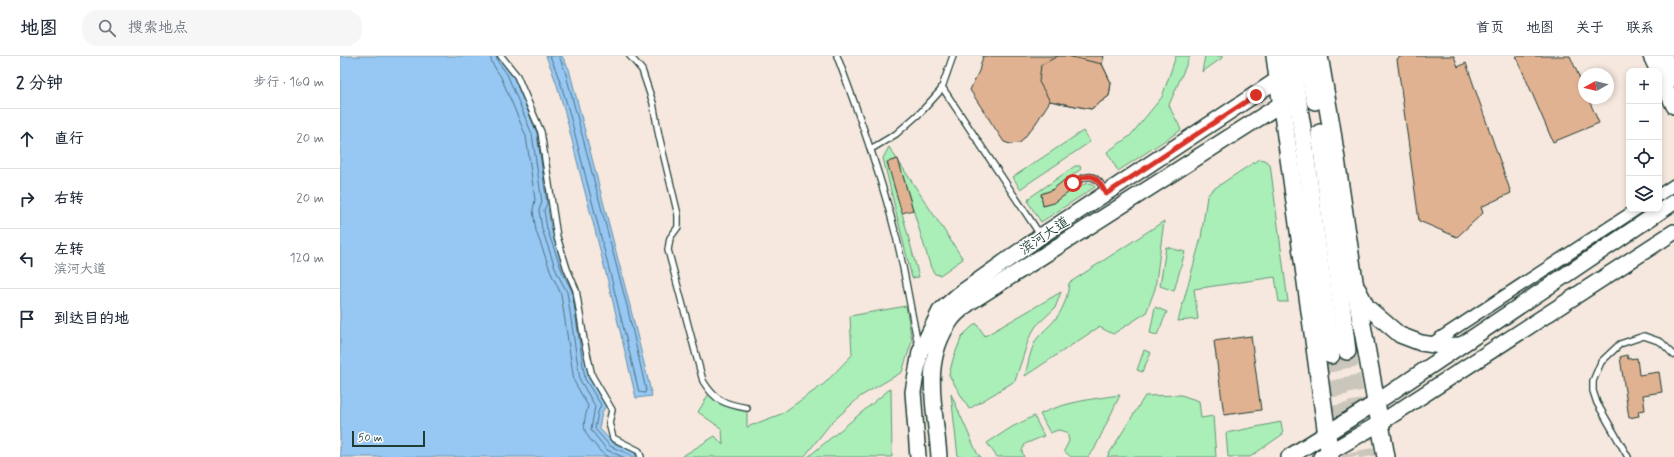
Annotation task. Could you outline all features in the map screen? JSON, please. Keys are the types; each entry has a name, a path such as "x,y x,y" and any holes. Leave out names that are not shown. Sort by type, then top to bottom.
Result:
{"main road":[{"path":"1274,56 1327,433 1327,455"},
{"path":"1290,56 1302,127 1331,355"},
{"path":"1306,56 1318,112 1347,351"},
{"path":"1319,56 1331,125 1354,281 1386,457"}],"street":[{"path":"1650,56 1656,68"},
{"path":"1664,56 1674,78"},
{"name":"滨河大道","path":"918,457 913,392 920,352 940,310 958,295 1041,236 1277,80"},
{"path":"1662,80 1674,106"},
{"name":"滨河大道","path":"939,457 931,384 940,340 952,319 969,303 1281,104"},
{"path":"1662,193 1674,185"},
{"path":"1289,457 1377,402 1674,202"},
{"path":"1431,344 1632,212"},
{"path":"1327,455 1380,423 1674,232"},
{"path":"1354,281 1367,307 1400,335 1421,343 1441,346 1460,345"}],"lane":[{"path":"500,56 517,76 540,132 557,237 567,269 576,290 584,340 592,376 612,410 609,423 613,438 639,451 641,457"},
{"path":"630,56 642,70 653,102 659,136 678,215 678,227 670,238 668,250 703,381 710,392 726,404 747,408"},
{"path":"837,56 871,149 895,232 920,352"},
{"path":"871,149 896,134 921,112 942,87 953,56"},
{"path":"942,87 1041,236"},
{"path":"1073,183 1084,176 1093,176 1101,182 1106,194"},
{"path":"1628,457 1597,403 1593,391 1593,381 1601,362 1620,344 1644,336 1661,342 1674,355"}],"green space":[{"path":"1176,56 1190,56 1169,105 1181,130 1118,171 1107,152 1130,136 1162,97"},
{"path":"1205,56 1222,56 1222,58 1202,72"},
{"path":"1083,131 1090,142 1020,189 1013,177"},
{"path":"889,147 898,161 902,213 919,277 912,278 883,158"},
{"path":"1259,159 1265,160 1270,164 1288,302 1279,302 1275,277 1194,289 1198,319 1178,321 1201,238 1207,196 1212,190"},
{"path":"898,161 963,259 940,275 935,274 931,268"},
{"path":"1075,166 1080,166 1081,169 1052,190 1041,194 1043,206 1056,201 1079,186 1092,183 1095,187 1041,222 1028,202 1029,198"},
{"path":"1164,221 1155,289 1146,313 1113,334 1099,327 1025,376 1034,344 1038,337 1055,320 1062,309 1068,292 1069,283"},
{"path":"1166,247 1185,252 1174,291 1160,286"},
{"path":"1061,292 1055,308 1036,326 1029,338 1015,381 969,409 949,375 953,359 962,336 976,323 985,336"},
{"path":"906,306 912,341 902,372 861,396 831,423 804,457 681,457 715,436 723,445 722,429 698,412 710,392 726,404 747,408 747,427 781,414 824,384 852,355 850,316"},
{"path":"1155,307 1167,312 1157,335 1150,333"},
{"path":"1144,350 1151,353 1142,372 1137,370"},
{"path":"891,388 892,457 808,457"},
{"path":"951,394 977,453 981,457 958,457"},
{"path":"1120,395 1094,450 1088,457 1071,457 1064,451 1069,441 1067,432 1058,430 1050,433 1040,414 1069,404"},
{"path":"1181,395 1199,401 1201,418 1213,416 1216,457 1107,457 1145,396"},
{"path":"1034,416 1044,436 1025,444 1022,451 1024,457 997,457 987,443 1012,427"},
{"path":"1281,422 1283,434 1250,457 1228,457 1226,433"}],"water":[{"path":"340,56 504,56 514,69 541,132 552,211 548,209 551,228 566,269 576,289 589,378 606,405 602,413 599,428 613,443 635,452 636,457 340,457"},
{"path":"546,56 562,56 569,69 652,396 636,398 602,257 565,114 557,84"}],"building":[{"path":"983,56 1104,56 1102,64 1111,83 1109,96 1091,109 1050,101 1036,123 1020,143 1010,144 1004,142 970,90 979,71"},
{"path":"1058,56 1067,56 1102,64 1111,83 1109,96 1091,109 1050,101 1039,82 1041,65"},
{"path":"1402,56 1454,56 1458,67 1466,63 1511,193 1481,207 1483,213 1457,237 1419,221 1397,59"},
{"path":"1516,56 1570,56 1578,74 1578,104 1591,104 1599,123 1553,142"},
{"path":"898,159 913,210 902,213 887,162"},
{"path":"1068,177 1076,187 1054,203 1043,206 1041,194 1052,190"},
{"path":"1251,336 1261,410 1224,415 1214,341"},
{"path":"1627,355 1628,359 1637,358 1639,375 1659,372 1662,392 1643,395 1645,410 1638,411 1639,416 1629,418 1620,357"}],"tunnel":[{"path":"1347,351 1367,457"},
{"path":"1331,355 1351,457"}],"route":[{"path":"1073,183 1084,176 1093,176 1101,182 1106,194 1256,95"}]}
